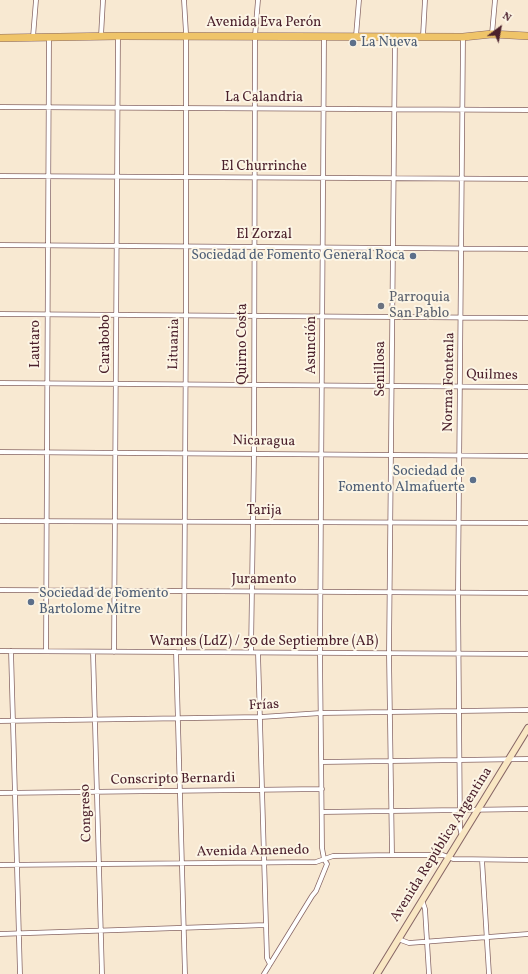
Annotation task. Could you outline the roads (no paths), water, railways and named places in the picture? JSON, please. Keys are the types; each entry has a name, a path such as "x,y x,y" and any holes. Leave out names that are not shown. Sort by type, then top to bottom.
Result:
{"main road":[{"name":"Avenida Eva Perón","path":"0,38 101,36 463,37 492,34 528,36"},
{"name":"Avenida República Argentina","path":"377,974 528,728"}],"street":[{"path":"33,37 36,0"},
{"path":"101,36 103,0"},
{"name":"Lituania","path":"184,0 186,36 184,652"},
{"name":"Quirno Costa","path":"251,652 254,453 255,36 258,0"},
{"path":"356,36 359,0"},
{"path":"423,36 425,0"},
{"path":"492,34 495,0"},
{"name":"Carabobo","path":"114,652 117,384 116,246 118,36"},
{"name":"Senillosa","path":"392,855 389,654 395,36"},
{"name":"Lautaro","path":"46,651 49,37"},
{"name":"Asunción","path":"270,964 318,889 327,864 324,859 322,848 320,653 324,37"},
{"name":"Norma Fontenla","path":"462,836 460,828 458,711 458,524 461,386 463,37"},
{"name":"La Calandria","path":"0,107 48,106 117,108 528,110"},
{"name":"El Churrinche","path":"0,176 528,179"},
{"name":"El Zorzal","path":"0,245 528,249"},
{"path":"0,314 528,318"},
{"name":"Quilmes","path":"0,383 186,383 528,387"},
{"name":"Nicaragua","path":"0,452 528,456"},
{"name":"Tarija","path":"0,521 458,524 528,523"},
{"name":"Juramento","path":"0,590 528,592"},
{"name":"Warnes (LdZ) / 30 de Septiembre (AB)","path":"0,651 528,654"},
{"path":"11,651 20,974"},
{"name":"Congreso","path":"93,652 102,974"},
{"path":"176,652 183,929 186,974"},
{"path":"258,652 267,958 270,964 264,974"},
{"name":"Frías","path":"0,721 261,718 321,713 528,710"},
{"path":"322,762 528,759"},
{"name":"Conscripto Bernardi","path":"0,793 322,788"},
{"path":"322,812 528,809"},
{"name":"Avenida Amenedo","path":"0,865 316,862 333,856 392,855 443,855 452,859 528,860"},
{"path":"482,860 488,974"},
{"path":"422,900 425,909 429,974"},
{"path":"0,934 266,925"},
{"path":"398,939 410,943 528,934"}],"place":[{"name":"La Nueva","path":"353,43"},
{"name":"Sociedad de Fomento General Roca","path":"413,256"},
{"name":"Parroquia San Pablo","path":"381,306"},
{"name":"Sociedad de Fomento Almafuerte","path":"473,480"},
{"name":"Sociedad de Fomento Bartolome Mitre","path":"31,602"}]}
